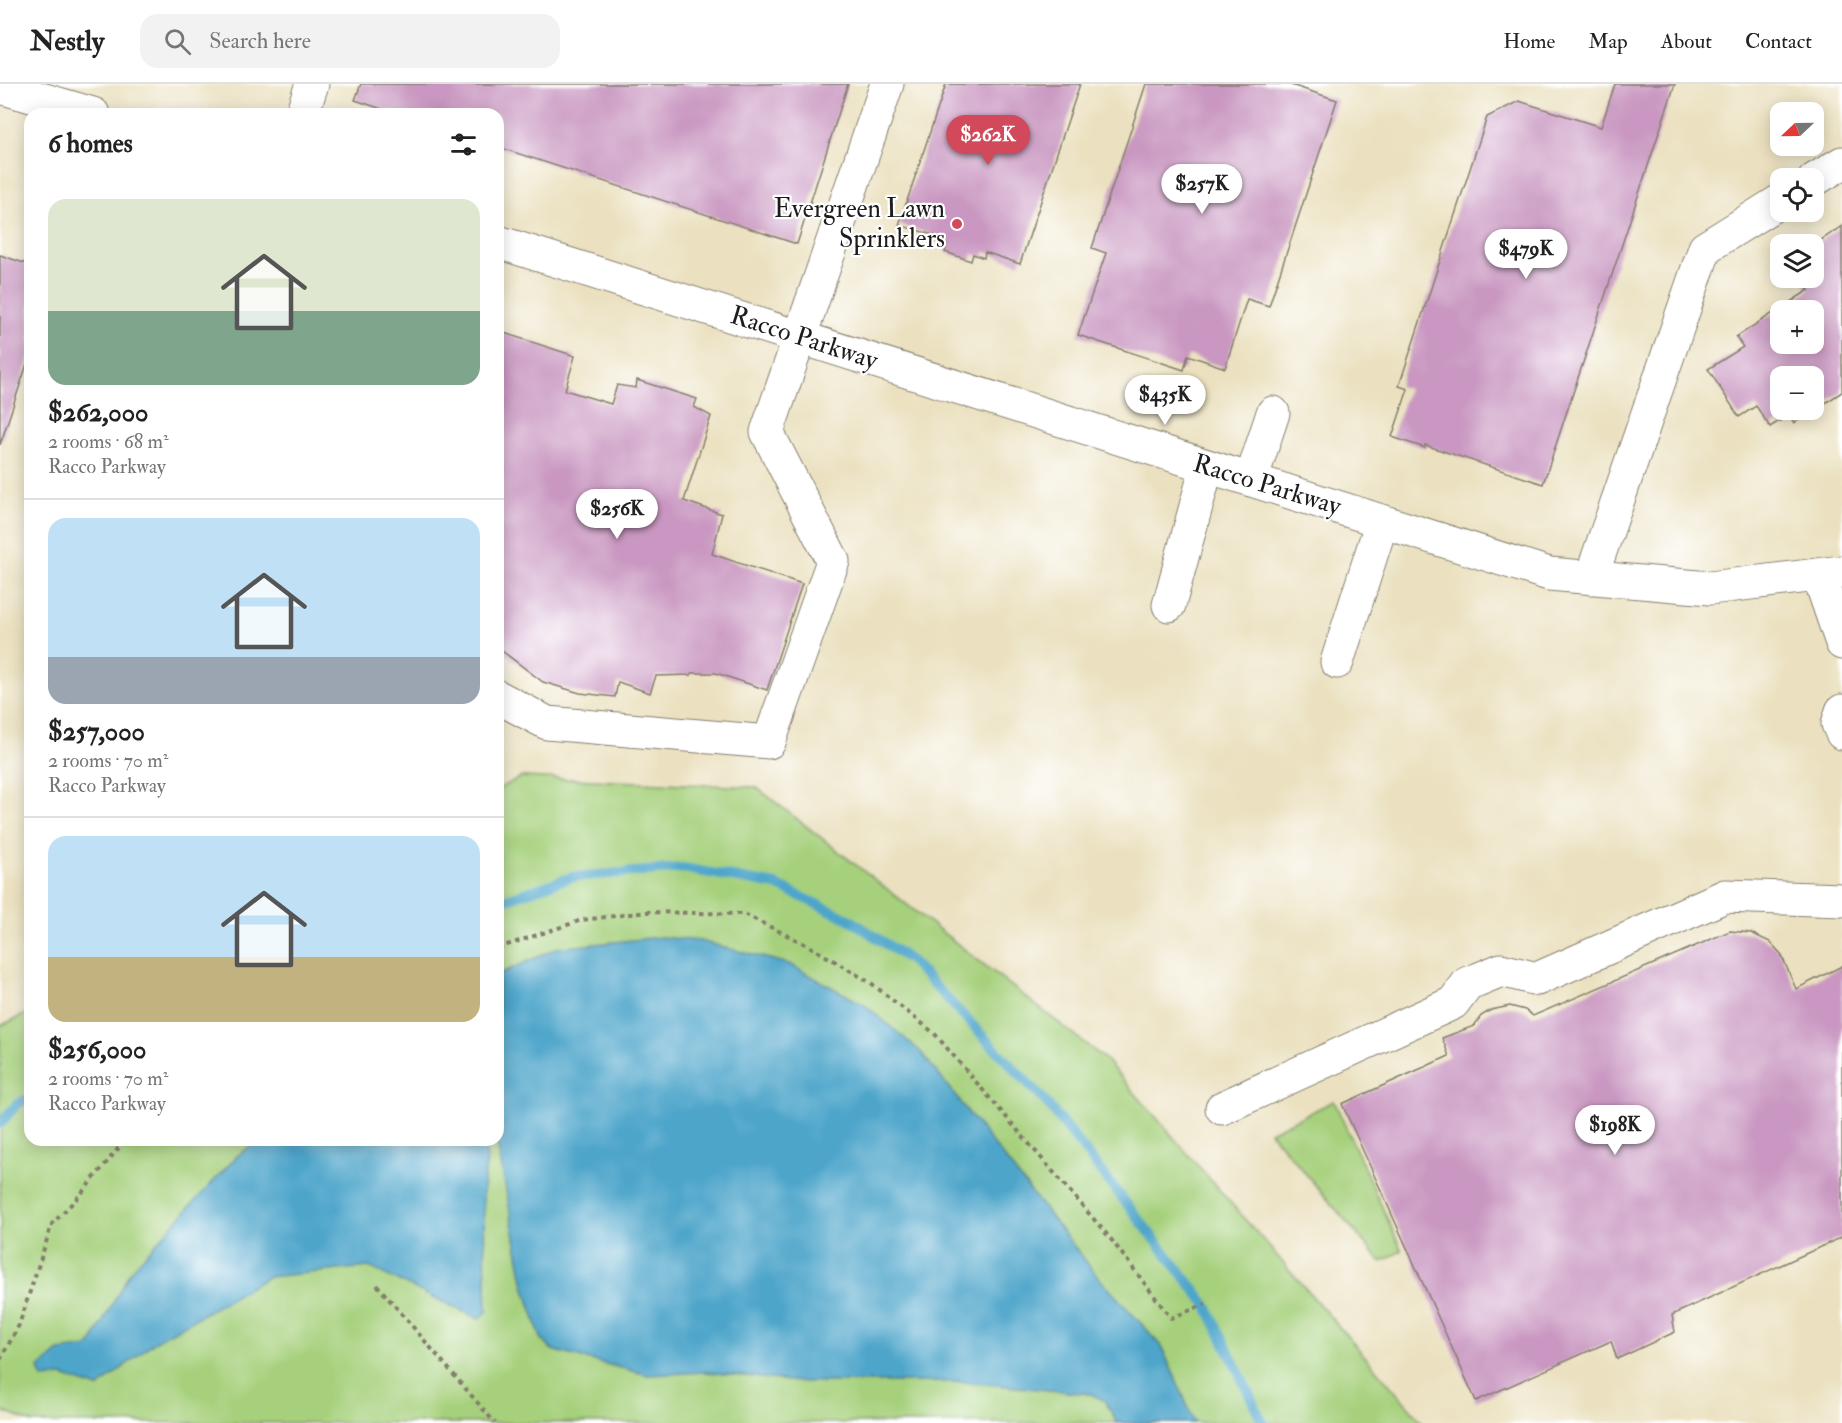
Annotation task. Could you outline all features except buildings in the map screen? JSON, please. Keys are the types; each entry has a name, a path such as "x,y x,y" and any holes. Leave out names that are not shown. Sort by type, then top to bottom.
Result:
{"street":[{"path":"27,84 76,108"},
{"path":"304,108 312,84"},
{"path":"504,700 547,723 769,742 833,561 767,432 887,84"},
{"path":"0,87 74,108"},
{"path":"1824,174 1842,163"},
{"path":"1591,578 1705,248 1770,207"},
{"name":"Racco Parkway","path":"504,244 1550,574 1710,588 1831,574"},
{"path":"1251,480 1273,413"},
{"path":"1168,605 1207,466"},
{"path":"1337,662 1382,521"},
{"path":"1831,574 1842,643"},
{"path":"1842,711 1838,724 1842,733"},
{"path":"1222,1108 1453,1003 1468,983 1501,970 1537,979 1725,896 1842,900"}],"path":[{"path":"504,946 582,920 647,912 744,914 799,942 871,983 934,1033 1110,1238 1171,1318 1206,1304"},
{"path":"0,1360 19,1325 52,1224 81,1194 120,1146"},
{"path":"377,1285 495,1423"}],"green space":[{"path":"522,777 756,787 1105,1059 1423,1423 32,1423 0,1410 0,1026 24,1015 24,1146 504,1146 504,786"},
{"path":"1334,1101 1402,1251 1381,1262 1270,1132"}],"water":[{"path":"661,937 700,941 789,964 865,1005 920,1051 1099,1278 1161,1345 1195,1423 1117,1423 1105,1401 1091,1394 964,1382 799,1382 706,1372 648,1375 552,1350 541,1338 524,1286 498,1146 504,1146 504,972 557,948"},
{"path":"251,1146 485,1146 487,1159 483,1190 487,1312 479,1319 369,1267 268,1277 154,1342 98,1388 62,1376 42,1378 39,1368 59,1351 89,1347 131,1270 237,1156"}],"waterway":[{"path":"504,900 572,877 683,868 776,885 849,919 910,960 1046,1102 1206,1304 1263,1423"},
{"path":"0,1124 17,1104 24,1101"}],"place":[{"name":"Evergreen Lawn Sprinklers","path":"957,224"}]}
